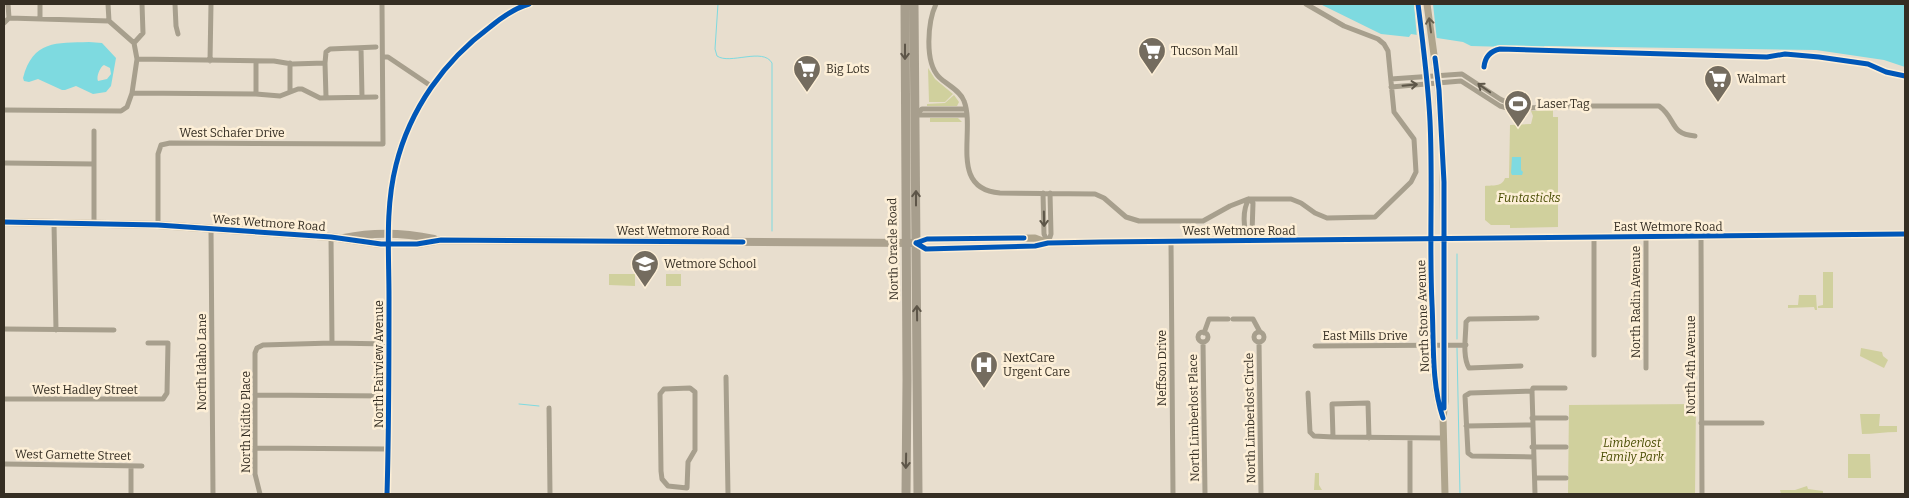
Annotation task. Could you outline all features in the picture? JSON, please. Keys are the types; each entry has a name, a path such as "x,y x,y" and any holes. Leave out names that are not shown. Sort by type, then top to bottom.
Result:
{"highway":[{"name":"North Oracle Road","path":"904,4 906,494"},
{"name":"North Oracle Road","path":"914,4 918,494"},
{"path":"906,316 912,330 912,374 918,379"},
{"path":"907,380 912,387 914,433 918,440"}],"main road":[{"name":"North Fairview Avenue","path":"386,494 389,396 388,211 396,165 414,116 431,86 452,60 472,40 498,20 526,4"},
{"name":"North Stone Avenue","path":"1418,4 1428,85 1430,239 1434,346 1437,402 1442,418"},
{"name":"North Stone Avenue","path":"1427,4 1437,74 1443,160 1445,401 1442,418 1445,494"},
{"name":"West Wetmore Road","path":"4,222 158,225 335,238 388,244 417,244 440,240"},
{"name":"West Wetmore Road","path":"335,238 361,234 388,234 440,240 916,243 926,249 1035,246 1048,243 1430,239"},
{"name":"East Wetmore Road","path":"1430,239 1905,234"}],"street":[{"path":"8,4 9,18"},
{"path":"40,4 40,18"},
{"path":"108,4 108,21"},
{"path":"134,43 142,33 142,4"},
{"path":"175,4 178,34"},
{"path":"210,61 211,4"},
{"path":"382,4 383,57 388,57 431,86"},
{"path":"936,4 930,20 930,58 936,72 962,97 966,112 967,165 972,176 985,189 996,193 1088,193 1098,195 1126,217 1139,221 1202,220 1249,199 1291,199 1301,203 1321,217 1330,219 1368,218 1380,214 1412,180 1416,172 1415,141 1395,115 1389,55 1382,42 1335,21 1306,4"},
{"path":"4,23 9,18 108,21 134,43 137,60 132,93 127,106 121,111 4,110"},
{"path":"361,48 362,97"},
{"path":"326,97 326,52 330,49 376,48"},
{"name":"West Schafer Drive","path":"158,225 159,143 383,144 383,57"},
{"path":"137,60 325,63"},
{"path":"256,61 256,94"},
{"path":"290,63 290,91"},
{"path":"1391,79 1437,74 1462,74 1500,99 1516,107"},
{"path":"1391,87 1461,81 1500,106 1511,109 1516,107 1659,106 1666,111 1676,129 1684,135 1695,136"},
{"path":"132,93 256,94 280,96 290,91 302,89 316,97 376,97"},
{"path":"916,115 922,109 966,112"},
{"path":"94,132 94,223"},
{"path":"4,163 94,164"},
{"path":"1043,193 1044,234 1048,243"},
{"path":"1048,243 1051,234 1050,193"},
{"path":"1249,199 1253,203 1252,233 1249,241"},
{"path":"54,223 56,330"},
{"name":"North Idaho Lane","path":"211,229 214,494"},
{"name":"North 4th Avenue","path":"1701,236 1702,494"},
{"path":"1594,237 1594,356"},
{"name":"North Radin Avenue","path":"1646,237 1646,368"},
{"path":"335,238 332,343 389,344"},
{"name":"Neffson Drive","path":"1171,241 1173,494"},
{"path":"1521,366 1469,368 1467,364 1466,322 1469,319 1537,318"},
{"name":"North Limberlost Circle","path":"1203,342 1199,340 1199,337 1204,332 1209,319 1253,319 1260,332 1256,333 1254,337 1259,342 1261,494"},
{"path":"4,329 114,330"},
{"name":"North Limberlost Place","path":"1203,342 1205,494"},
{"name":"West Hadley Street","path":"4,399 159,400 165,398 167,393 168,343 148,343"},
{"name":"North Nidito Place","path":"260,494 255,474 254,448 255,353 257,348 263,345 332,343"},
{"name":"East Mills Drive","path":"1314,346 1466,345"},
{"path":"726,377 728,494"},
{"path":"690,388 695,392 695,450 688,462 687,491 668,486 662,479 660,394 664,389 690,388"},
{"path":"1534,457 1472,456 1468,453 1465,396 1470,393 1532,391 1533,388 1565,388"},
{"path":"1532,391 1532,447 1535,494"},
{"path":"1308,393 1310,432 1314,436 1333,438 1443,438"},
{"path":"256,395 389,396"},
{"path":"1333,438 1332,404 1368,403 1368,438"},
{"path":"549,408 550,494"},
{"path":"1532,418 1566,418"},
{"path":"1701,423 1762,423"},
{"path":"1466,426 1532,425"},
{"path":"1410,438 1410,494"},
{"path":"1532,447 1566,447"},
{"path":"254,448 388,449"},
{"name":"West Garnette Street","path":"4,464 142,466"},
{"path":"131,466 131,494"},
{"path":"1534,478 1566,478"}],"green space":[{"path":"928,68 935,79 953,94 945,102 929,102"},
{"path":"954,95 959,102 957,106 927,106 927,104 945,103"},
{"name":"Funtasticks","path":"1553,110 1553,117 1558,117 1558,227 1510,228 1510,225 1491,225 1485,220 1485,186 1502,183 1505,178 1509,178 1510,125 1531,124 1533,116 1531,111"},
{"path":"930,118 958,118 962,122 930,122"},
{"path":"1823,272 1833,272 1833,308 1818,308 1818,306 1823,305"},
{"path":"609,274 635,274 635,286 609,285"},
{"path":"666,274 681,274 681,286 666,286"},
{"path":"1799,295 1816,295 1817,310 1814,307 1788,308 1788,305 1798,305"},
{"path":"1861,348 1882,352 1883,356 1888,360 1884,368 1860,356"},
{"name":"Limberlost Family Park","path":"1696,404 1695,494 1568,494 1569,405"},
{"path":"1860,414 1880,414 1879,426 1897,426 1897,432 1862,434"},
{"path":"1848,454 1870,454 1871,478 1848,478"},
{"path":"1315,473 1319,473 1319,485 1322,490 1314,490"},
{"path":"1807,486 1808,489 1823,491 1823,494 1781,494 1780,490 1795,490"}],"water":[{"path":"1320,4 1905,4 1905,67 1884,60 1816,50 1471,46 1463,42 1411,34 1409,37 1381,34"},
{"path":"102,43 116,58 111,86 106,92 93,94 76,86 62,90 38,79 29,82 24,81 23,78 27,66 33,56 40,50 56,44","holes":["103,66 110,68 111,74 107,79 98,81 98,75"]},
{"path":"1512,157 1521,157 1522,175 1512,175"}],"pier":[{"path":"1414,4 1433,4 1437,41 1417,38"}],"waterway":[{"path":"718,4 715,49 717,56 730,59 761,56 768,58 772,63 772,231"},
{"path":"1457,254 1457,339"},
{"path":"1457,348 1460,494"},
{"path":"519,404 539,406"}],"cycle path":[{"path":"387,494 389,371 388,231 390,198 402,144 410,125 431,88 458,55 473,40 503,17 529,4"},
{"path":"1418,4 1427,77 1430,121 1431,281 1434,361 1436,390 1443,418"},
{"path":"1484,67 1489,55 1493,51 1500,49 1767,57 1785,54 1868,64 1886,72 1905,76"},
{"path":"1435,58 1439,90 1444,182 1444,408"},
{"path":"4,222 158,225 331,237 381,244 417,244 441,240 743,242"},
{"path":"916,243 926,249 1101,242 1905,234"},
{"path":"916,243 927,239 1024,238"}],"place":[{"name":"Tucson Mall","path":"1152,75"},
{"name":"Big Lots","path":"807,93"},
{"name":"Walmart","path":"1718,103"},
{"name":"Laser Tag","path":"1518,128"},
{"name":"Wetmore School","path":"645,288"},
{"name":"NextCare Urgent Care","path":"984,389"}]}
